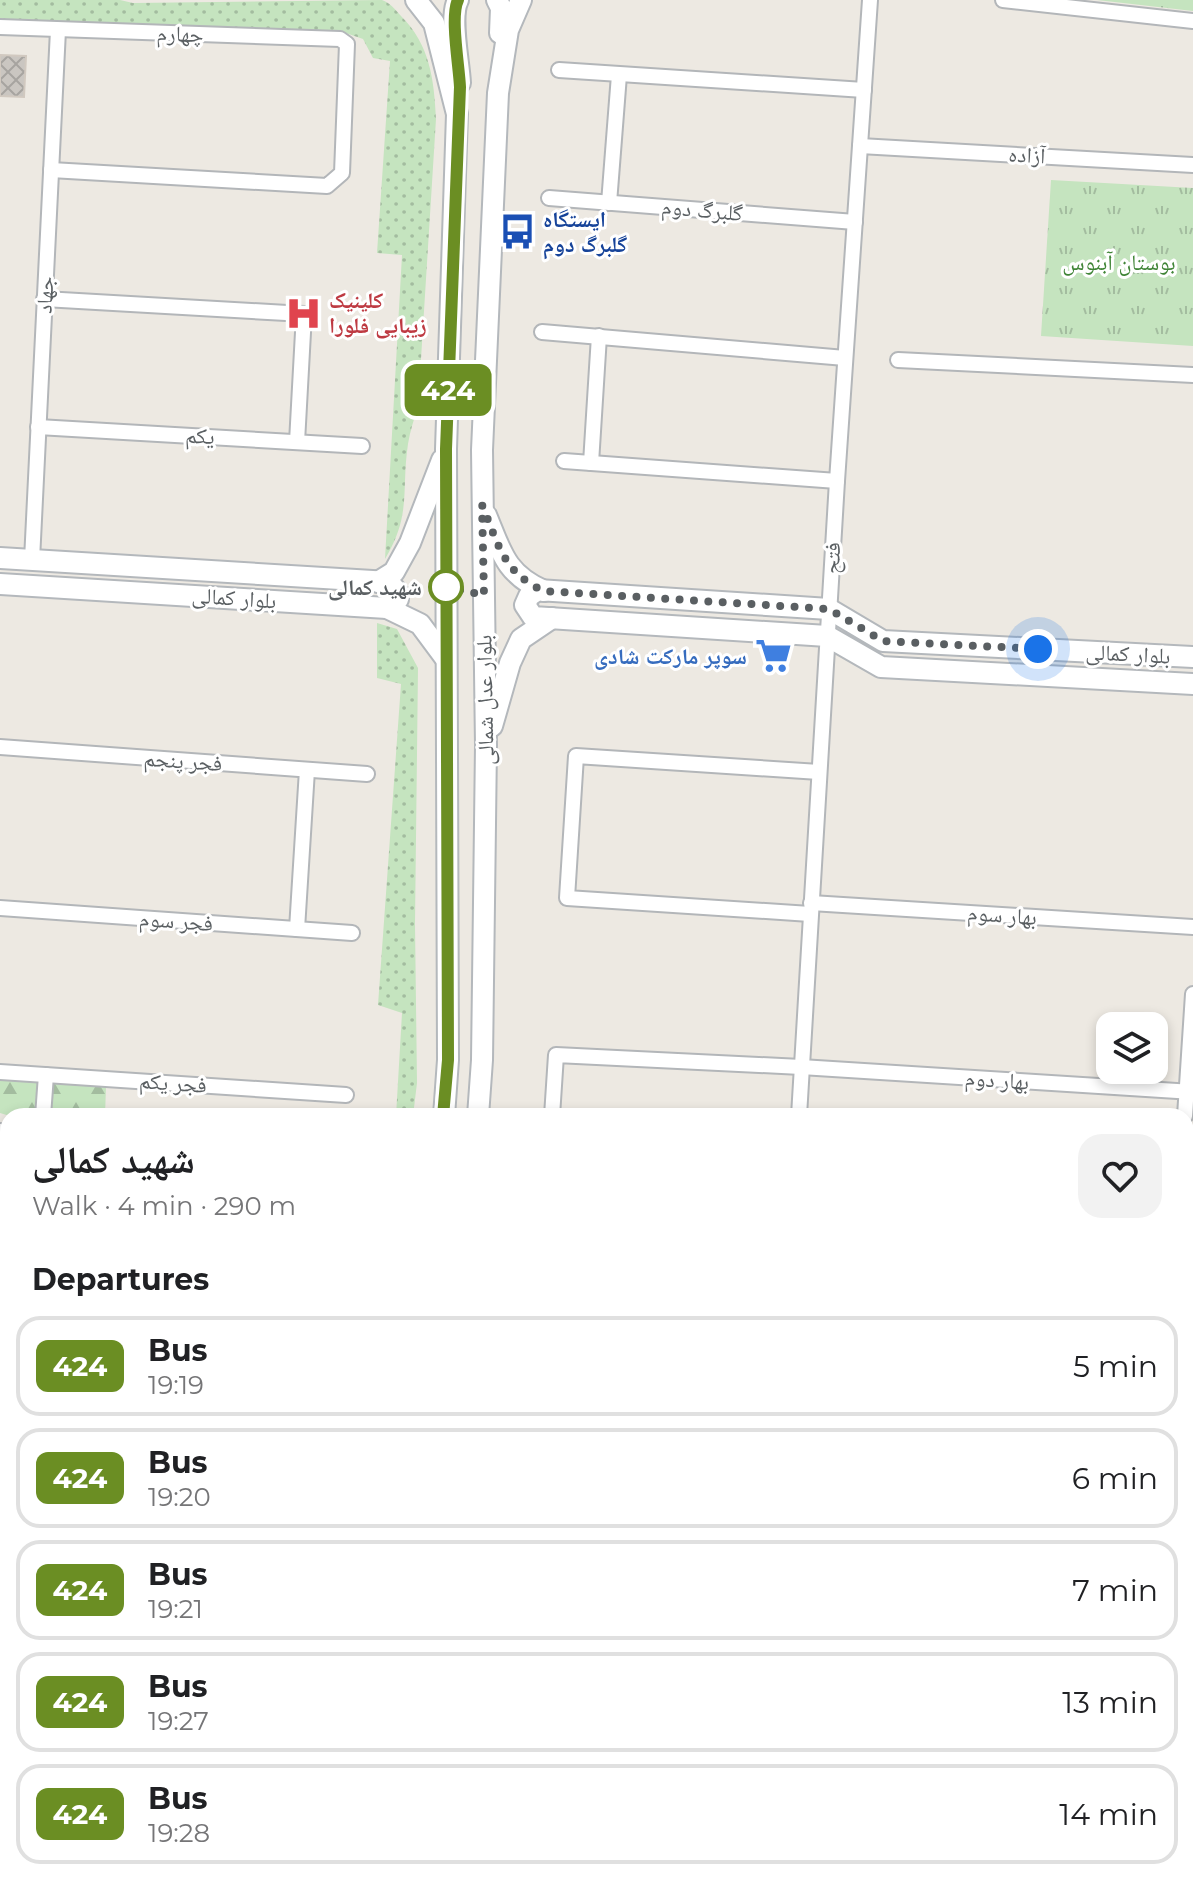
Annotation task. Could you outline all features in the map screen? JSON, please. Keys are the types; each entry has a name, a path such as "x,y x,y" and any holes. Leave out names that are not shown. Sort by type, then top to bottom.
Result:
{"street":[{"name":"بلوار عدل شمالی","path":"416,0 434,23 457,114 446,449 448,1060 445,1108"},
{"path":"457,114 459,58 453,18 458,0"},
{"path":"497,0 501,8 498,93"},
{"name":"بلوار عدل شمالی","path":"479,1108 482,1060 486,745 482,450 498,93 508,30 521,0"},
{"name":"فتح","path":"799,1108 827,636 870,0"},
{"path":"1003,0 1193,21"},
{"name":"چهارم","path":"0,27 340,39 347,44 342,173 327,186 51,170"},
{"name":"جهاد","path":"32,560 58,30"},
{"path":"559,70 864,90"},
{"path":"609,203 619,75"},
{"name":"آزاده","path":"860,146 1193,165"},
{"name":"گلبرگ دوم","path":"549,198 855,222"},
{"path":"44,299 304,314 297,442"},
{"path":"542,332 845,358"},
{"path":"591,463 599,336"},
{"path":"898,360 1193,375"},
{"name":"یکم","path":"38,427 362,446"},
{"path":"387,608 398,599 398,593 383,582 394,572 410,543 446,449"},
{"path":"564,461 837,481"},
{"path":"482,505 510,567 523,582 541,590"},
{"name":"بلوار کمالی","path":"0,558 383,582"},
{"name":"بلوار کمالی","path":"0,584 387,608 420,624 446,659"},
{"path":"486,745 510,663 521,639 542,617 527,611 526,600 541,590"},
{"name":"بلوار کمالی","path":"541,590 829,609 883,641 1193,657"},
{"name":"بلوار کمالی","path":"542,617 827,636 881,667 1193,684"},
{"name":"فجر پنجم","path":"0,747 367,774"},
{"name":"بهار سوم","path":"819,772 576,756 567,898 1193,927"},
{"path":"297,929 307,770"},
{"name":"فجر سوم","path":"0,908 352,933"},
{"path":"1190,1092 1193,994"},
{"name":"بهار دوم","path":"553,1108 556,1055 1190,1092"},
{"name":"فجر یکم","path":"0,1072 346,1095"},
{"path":"44,1108 46,1075"},
{"path":"448,1892 477,1892"}],"green space":[{"path":"0,0 120,0 133,3 382,0 392,6 411,27 429,63 436,119 418,407 408,444 399,529 385,559 402,255 377,253 390,61 373,58 363,39 340,31 0,21"},
{"path":"1097,0 1193,0 1193,11"},
{"name":"بوستان آبنوس","path":"1051,180 1193,188 1193,346 1041,336"},
{"path":"377,623 397,629 418,668 417,1083 414,1108 396,1108 402,1013 378,1005 401,684 377,678"},
{"path":"0,1078 106,1087 105,1108 0,1108"}],"building":[{"path":"0,55 26,56 24,97 0,96"}],"bus line":[{"name":"424","path":"444,1108 448,1060 446,449 460,87 453,18 458,0"}],"place":[{"name":"ایستگاه گلبرگ دوم","path":"517,232"},
{"name":"کلینیک زیبایی فلورا","path":"303,313"},
{"name":"شهید کمالی","path":"446,587"},
{"name":"سوپر مارکت شادی","path":"773,656"}],"route":[{"path":"446,587 484,595 482,505 510,567 523,582 544,591 829,609 883,641 1038,649"}]}
